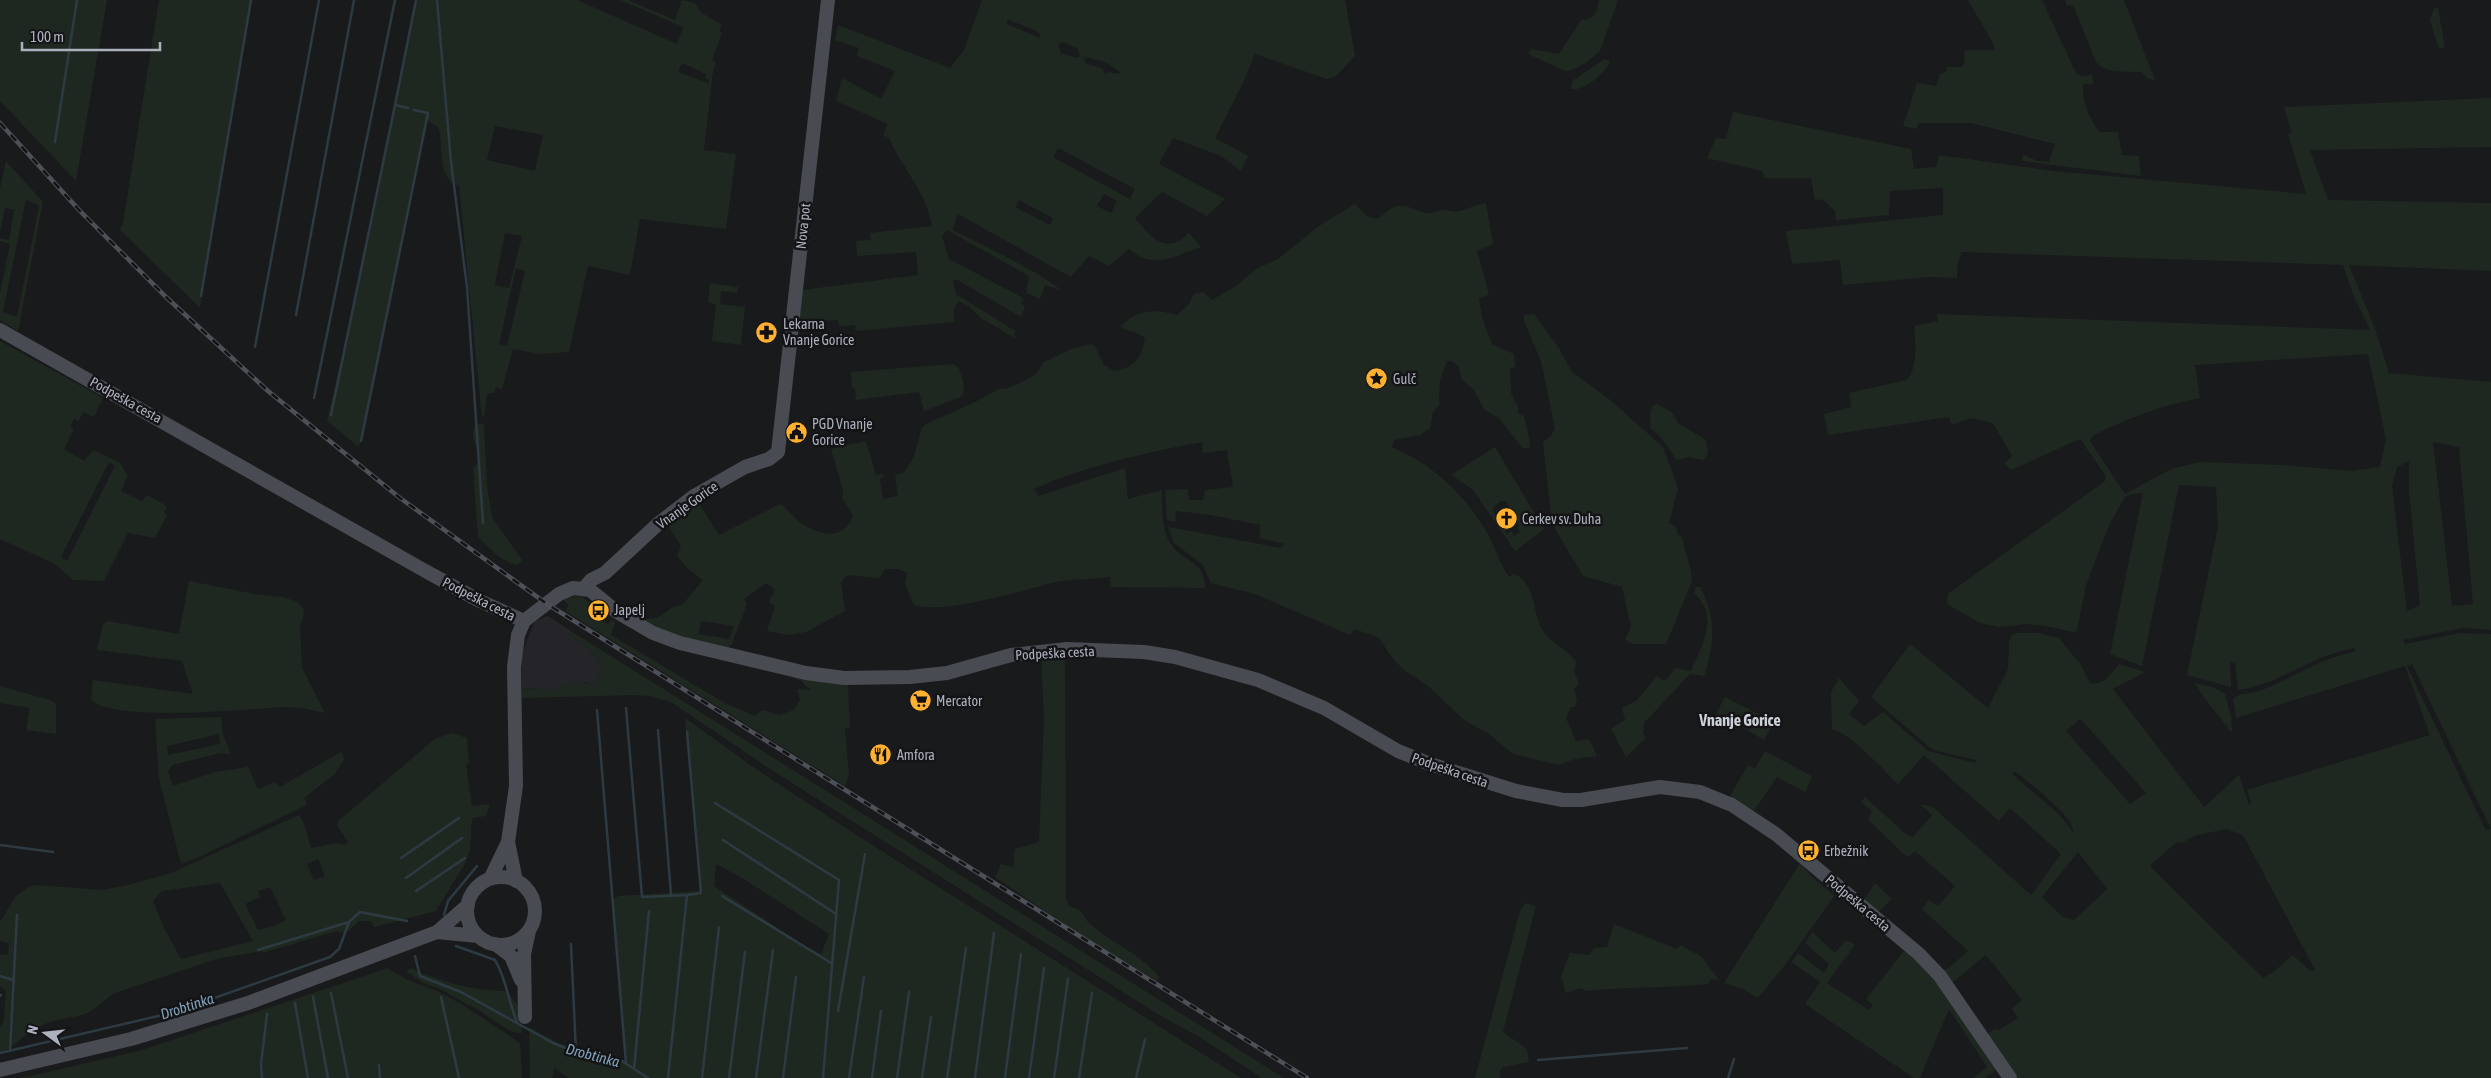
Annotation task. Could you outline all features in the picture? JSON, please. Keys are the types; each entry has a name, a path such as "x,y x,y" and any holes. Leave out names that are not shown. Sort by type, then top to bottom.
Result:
{"main road":[{"name":"Nova pot","path":"778,452 828,0"},
{"name":"Podpeška cesta","path":"0,330 420,568 478,600 524,621 559,594 573,588 590,591 616,612 653,633 680,643 806,673 844,678 910,677 947,674 1011,654 1067,649 1144,652 1175,657 1258,680 1324,708 1398,752 1516,791 1563,800 1581,800 1660,786 1700,792 1732,805 1777,835 1919,954 1940,976 2010,1078"},
{"name":"Vnanje Gorice","path":"590,591 605,572 659,523 694,496 745,467 770,459 778,452"},
{"path":"491,878 508,842 516,786 515,645 524,621"},
{"path":"508,842 516,881"},
{"path":"478,936 471,927 468,916 468,905 471,895 478,886 491,878 500,876 516,881 527,889 533,898 535,909 534,920 529,931 524,954 524,1017"},
{"path":"0,1070 131,1039 248,1003 437,932 468,905"},
{"path":"494,944 513,942 529,931"},
{"path":"437,932 478,936 494,944 512,956 524,989"}],"shaded area":[{"path":"0,0 107,0 76,181 0,101"},
{"path":"159,0 252,0 200,308 120,230 123,223"},
{"path":"416,0 577,0 677,44 683,27 620,0 628,0 675,20 682,0 695,3 700,12 722,25 719,32 722,33 712,61 716,63 713,71 704,150 736,154 726,229 640,219 630,275 588,266 569,352 540,354 513,349 502,389 496,387 494,393 487,393 485,414 482,418 459,186 451,182 444,169 438,127 426,120 359,447 327,421 355,300","holes":["682,63 706,74 705,78 710,80 708,83 678,72","495,126 543,135 535,171 487,160","505,233 522,236 509,288 495,285","516,268 525,271 507,346 499,344"]},
{"path":"982,0 1345,0 1355,56 1336,76 1327,79 1255,54 1243,83 1215,138 1248,156 1241,171 1221,156 1173,138 1159,164 1225,199 1207,216 1162,192 1135,218 1147,232 1159,241 1173,243 1189,233 1201,247 1164,260 1147,259 1138,256 1129,249 1109,266 1089,256 1071,277 958,214 952,230 1027,268 1060,290 1045,285 1040,299 1026,293 1029,276 947,230 942,236 949,259 1023,298 1021,304 1025,306 1021,317 956,279 953,281 956,294 1015,331 1014,335 1018,340 981,318 970,307 959,301 954,309 954,322 856,331 855,325 839,326 838,320 821,321 821,328 797,331 802,290 918,275 916,252 857,256 856,241 871,240 870,233 932,226 920,192 889,138 883,135 888,124 836,101 842,78 881,99 895,71 857,56 859,48 835,40 838,25 950,68 964,50","holes":["1007,19 1036,31 1041,36 1040,38 1007,24","1063,42 1078,49 1080,56 1076,58 1061,53 1058,44","1085,57 1105,62 1120,72 1119,74 1108,72 1105,74 1102,68 1087,64 1084,60","1058,148 1135,189 1130,199 1053,157","1104,194 1117,201 1111,213 1097,206","1019,200 1053,218 1050,225 1015,207"]},
{"path":"1599,0 1618,0 1600,51 1584,64 1565,71 1530,55 1529,52 1532,49 1559,54 1581,20 1592,17 1595,14"},
{"path":"1968,0 2042,0 2077,75 2092,75 2094,84 2083,84 2083,91 2085,103 2092,121 2099,132 2118,132 2122,155 2139,156 2141,176 2022,161 2023,154 2037,161 2049,162 2055,144 1971,123 1919,123 1916,129 1903,126 1917,83 1936,86 1940,74 1946,72 1947,67 1961,67 1964,64 1965,50 1995,50"},
{"path":"2065,0 2124,0 2155,80 2147,78 2142,72 2117,72 2100,66 2096,62 2073,5 2067,6"},
{"path":"2434,8 2438,8 2445,47 2439,49 2430,20"},
{"path":"1605,59 1610,61 1608,66 1594,81 1582,88 1571,89 1572,81"},
{"path":"2491,98 2491,147 2310,150 2328,200 2491,203 2491,271 2349,265 2374,326 2389,373 2491,382 2491,630 2463,628 2403,640 2405,644 2460,633 2491,634 2491,829 2491,1078 2014,1078 1986,1035 1995,1029 1999,1030 2018,1018 2012,1009 2022,1000 1986,955 1953,982 1942,970 1949,968 1968,951 1922,909 1929,900 1938,906 1955,886 1915,851 1908,857 1905,855 1868,820 1872,811 1861,802 1865,797 1907,835 1913,837 1932,815 1920,804 1933,807 2031,895 2061,854 2010,808 1999,821 1924,755 1898,784 1856,744 1839,732 1832,730 1831,692 1839,678 1859,701 1849,714 1864,726 1883,712 1928,751 1975,763 1976,760 1937,751 1929,747 1871,697 1910,644 1988,708 2008,669 2009,641 2012,635 2017,633 2038,633 2059,638 2081,665 2090,683 2103,681 2119,664 2145,672 2113,689 2204,807 2239,775 2249,805 2251,803 2247,790 2430,735 2405,666 2236,718 2233,699 2236,697 2262,690 2331,658 2355,652 2355,648 2325,656 2268,682 2238,690 2235,662 2230,663 2231,687 2187,675 2218,527 2216,487 2179,485 2142,666 2110,654 2143,493 2125,497 2110,523 2086,585 2077,631 2073,632 2026,624 1999,627 1980,623 1947,604 1948,594 2105,481 2106,476 2080,439 2011,470 2004,463 2012,456 1993,423 1971,418 1952,425 1949,417 1828,435 1824,414 1851,407 1849,393 1907,380 1915,361 1914,326 1938,321 1937,314 2370,330 2369,327 2354,297 2343,265 1962,252 1958,261 1957,278 1929,277 1843,285 1840,260 1792,264 1786,231 1943,215 1943,188 1890,191 1889,215 1836,220 1835,211 1822,199 1815,201 1811,178 1765,178 1762,171 1707,158 1716,138 1726,139 1733,112 1911,149 1914,169 1936,167 1939,155 2054,171 2306,194 2288,134 2292,133 2284,107","holes":["2368,354 2386,439 2380,467 2351,471 2282,465 2200,462 2171,469 2125,494 2090,441 2092,436 2144,413 2200,398 2195,365","2433,442 2459,447 2473,604 2452,606","2409,461 2409,491 2420,605 2407,611 2392,486 2397,467","2412,664 2491,829 2485,829 2407,666","2080,719 2146,793 2130,804 2066,731","2014,771 2059,809 2072,826 2073,832 2059,814 2012,774","2227,829 2243,835 2315,970 2310,971 2293,955 2272,973 2263,978 2150,865 2177,842 2181,843 2197,835","2078,852 2107,889 2074,920 2063,917 2042,897"]},
{"path":"6,161 43,202 18,331 0,320 0,293 10,244 0,241 0,238 9,240 14,210 5,208 0,232 0,188","holes":["26,199 39,206 17,317 3,312"]},
{"path":"1486,203 1493,244 1477,251 1489,294 1479,299 1482,317 1492,344 1514,354 1515,367 1510,368 1511,393 1518,407 1518,413 1524,416 1530,442 1529,448 1522,448 1500,419 1484,409 1473,389 1462,380 1458,366 1452,361 1447,361 1440,380 1439,405 1433,412 1430,428 1420,435 1394,440 1392,447 1422,463 1460,495 1489,536 1509,577 1514,574 1526,584 1545,634 1576,661 1574,672 1579,683 1574,689 1577,700 1575,707 1571,707 1566,718 1576,741 1589,739 1597,756 1575,759 1559,765 1513,754 1489,734 1464,720 1427,685 1405,671 1394,660 1378,637 1354,629 1350,635 1255,594 1211,583 1202,564 1174,543 1168,527 1281,548 1285,544 1260,538 1260,525 1211,515 1176,511 1175,522 1167,520 1165,490 1188,489 1189,500 1203,500 1205,490 1233,487 1227,450 1203,453 1202,442 1096,466 1034,489 1038,496 1125,468 1128,499 1162,490 1165,532 1176,550 1193,562 1201,571 1205,588 1111,587 1110,577 1056,582 964,604 928,607 914,605 905,584 907,573 898,569 885,569 879,578 847,575 841,583 845,611 806,632 788,635 767,631 775,606 769,602 775,590 766,583 744,599 747,604 731,646 726,648 682,639 639,620 657,618 673,607 682,605 703,580 687,568 677,556 681,546 667,524 698,502 719,535 780,504 801,523 811,529 833,534 839,532 850,523 853,515 842,498 843,490 831,449 866,441 876,475 883,474 884,477 880,479 883,499 898,496 895,475 905,472 914,456 922,428 926,424 999,389 1005,389 1026,380 1036,374 1044,362 1071,349 1091,344 1095,346 1104,365 1114,371 1128,367 1139,357 1145,338 1121,326 1128,320 1141,313 1154,311 1177,315 1189,304 1194,294 1203,292 1212,300 1236,286 1258,268 1278,259 1319,226 1355,204 1371,218 1376,219 1393,207 1400,206 1432,213 1439,210 1463,210","holes":["701,621 734,626 729,639 698,634"]},
{"path":"710,283 738,287 737,293 721,291 720,304 745,307 741,345 712,341 716,304 708,303"},
{"path":"1534,314 1559,348 1572,372 1609,399 1663,447 1678,488 1669,523 1676,527 1678,535 1681,535 1692,581 1666,644 1633,644 1625,640 1631,627 1622,587 1583,576 1552,524 1543,442 1551,436 1555,428 1541,361 1524,321 1524,315"},
{"path":"0,341 103,398 94,417 83,412 79,421 74,419 70,427 74,429 64,449 84,461 93,450 119,462 128,475 121,491 142,501 147,495 167,506 164,512 167,515 155,538 128,533 104,581 73,580 55,564 0,539","holes":["109,462 115,466 67,561 61,557"]},
{"path":"953,364 959,368 964,386 963,396 924,411 919,392 856,400 855,389 852,388 851,372"},
{"path":"1657,404 1673,413 1678,423 1706,440 1708,452 1704,460 1689,457 1677,460 1663,439 1651,429 1650,416 1652,407"},
{"path":"475,424 484,424 487,486 492,517 522,560 518,565 507,562 478,537 473,468 480,461 473,436"},
{"path":"1495,447 1544,529 1515,551 1473,490 1451,475","holes":["1501,501 1506,501 1519,526 1517,528 1520,532 1514,536 1511,531 1507,534 1493,511 1494,506"]},
{"path":"189,581 254,594 283,597 298,602 304,609 300,625 302,668 325,713 302,708 284,707 213,712 151,713 124,711 103,706 91,699 93,680 193,694 182,661 97,650 103,624 108,621 179,634"},
{"path":"1696,587 1700,587 1709,608 1712,631 1708,665 1704,676 1690,674 1644,723 1643,733 1646,738 1626,757 1611,729 1625,720 1622,708 1636,701 1657,676 1665,681 1675,668 1691,671 1700,651 1704,641 1707,621 1706,611 1702,602 1694,593"},
{"path":"576,596 583,597 600,612 599,619 608,624 611,620 615,622 611,635 723,702 754,716 763,710 779,715 794,710 800,700 797,689 812,690 804,685 802,681 793,678 793,675 848,685 850,727 845,729 849,774 845,786 565,611 569,605 564,601 565,599"},
{"path":"548,616 571,631 569,634 589,650 602,666 602,672 595,685 585,682 558,690 522,688 522,653 535,621"},
{"path":"571,631 1284,1078 1262,1078 1198,1036 1161,1016 773,771 671,702 649,696 634,695 522,698 522,688 557,690 559,686 564,684 581,683 595,685 602,672 602,666 589,650 569,634"},
{"path":"1065,654 1066,898 1069,906 1079,910 1091,925 1152,969 1159,977 1157,981 1068,927 995,877 1001,864 1013,867 1015,849 1039,842 1044,719 1041,656"},
{"path":"2195,683 2213,687 2225,694 2231,716 2232,731 2230,731 2207,702"},
{"path":"0,686 50,700 56,704 56,734 26,730 30,708 0,703"},
{"path":"1725,697 1774,722 1764,740 1739,725 1737,729 1716,714"},
{"path":"221,717 223,735 231,754 220,753 172,765 168,771 173,786 215,772 248,767 258,789 275,782 280,787 341,752 344,759 335,774 304,798 307,805 181,864 159,779 155,719","holes":["219,734 220,744 168,755 167,746"]},
{"path":"685,718 756,769 858,836 1241,1078 569,1078 554,1068 552,1078 530,1078 529,1027 560,1044 603,1053 625,1061 613,900 618,896 700,891","holes":["716,864 744,879 829,934 821,954 806,947 714,886"]},
{"path":"451,733 467,738 469,763 466,764 472,806 490,804 486,816 472,818 470,849 466,862 436,911 374,927 371,921 359,921 346,933 337,931 262,953 261,951 216,959 115,993 88,1012 39,1027 0,1054 0,1027 4,1020 6,991 0,986 0,954 8,955 9,943 0,941 0,922 16,896 35,885 102,890 171,873 299,815 304,823 311,848 336,843 345,845 348,842 337,826 338,821 435,739","holes":["318,859 325,876 314,880 307,864","220,883 253,941 181,959 163,926 153,901 162,891","270,887 286,920 274,926 258,930 245,904 260,897 258,891"]},
{"path":"1765,751 1812,776 1805,792 1777,777 1754,811 1730,796 1748,765 1755,769"},
{"path":"1800,863 1814,879 1834,895 1832,899 1785,965 1758,998 1741,988 1724,983"},
{"path":"1875,883 1892,899 1877,913 1867,905 1865,899"},
{"path":"1525,903 1536,906 1503,1032 1527,1049 1529,1062 1503,1067 1500,1070 1500,1078 1475,1078 1520,911"},
{"path":"1614,924 1677,949 1680,945 1702,957 1719,980 1711,979 1708,984 1677,986 1585,991 1582,988 1566,993 1561,976 1570,953 1590,955 1594,948 1607,947"},
{"path":"1812,932 1835,953 1846,940 1855,945 1827,983 1869,1010 1873,1005 1866,999 1904,951 1917,960 1942,988 1996,1070 1985,1078 1973,1078 1987,1067 1949,1009 1920,1078 1914,1078 1805,1004 1820,982 1791,962 1798,953 1824,973 1829,964 1805,943"},
{"path":"388,968 406,979 439,992 520,1043 522,1078 22,1078 142,1050"},
{"path":"411,968 432,977 457,984 493,991 505,991 522,1009 522,1033 512,1032 480,1011 438,988 423,983 406,971"}],"waterway":[{"path":"55,142 77,0"},
{"path":"201,296 251,0"},
{"path":"255,347 319,0"},
{"path":"296,315 354,0"},
{"path":"314,398 395,0"},
{"path":"408,108 395,105 416,0"},
{"path":"437,0 451,162 467,287 483,523"},
{"path":"331,415 395,105"},
{"path":"361,441 428,113 414,110"},
{"path":"626,708 642,897 687,895 668,1078"},
{"path":"597,710 626,1064"},
{"path":"658,730 671,895"},
{"path":"687,732 701,893 687,895"},
{"path":"715,803 839,880 823,1078"},
{"path":"401,858 459,818"},
{"path":"406,878 462,838"},
{"path":"723,840 836,914"},
{"path":"0,845 53,852"},
{"path":"838,1011 865,854"},
{"path":"416,891 465,858"},
{"path":"444,915 448,901 477,866"},
{"path":"722,896 831,963"},
{"path":"634,1069 649,911"},
{"path":"258,950 349,922 360,912 407,921"},
{"path":"10,1051 17,915"},
{"name":"Drobtinka","path":"0,1053 175,1012 330,957 339,949 349,922"},
{"path":"702,1078 719,927"},
{"path":"975,1078 994,933"},
{"path":"571,944 576,1052"},
{"path":"456,946 495,960 502,975 517,1022"},
{"path":"947,1078 966,948"},
{"path":"756,1078 773,950"},
{"path":"729,1078 745,952"},
{"path":"1005,1078 1021,954"},
{"name":"Drobtinka","path":"415,956 420,976 461,992 553,1043 576,1052 601,1055 622,1061 648,1078"},
{"path":"1029,1078 1044,968"},
{"path":"0,976 13,980"},
{"path":"783,1078 796,977"},
{"path":"849,1078 864,977"},
{"path":"1054,1078 1068,979"},
{"path":"897,1078 909,992"},
{"path":"331,993 348,1078"},
{"path":"1079,1078 1092,993"},
{"path":"313,997 328,1078"},
{"path":"441,997 459,1078"},
{"path":"295,1003 308,1078"},
{"path":"872,1078 881,1011"},
{"path":"262,1078 261,1064 267,1014"},
{"path":"922,1078 931,1017"},
{"path":"1136,1078 1145,1039"},
{"path":"1538,1060 1687,1048"},
{"path":"1728,1078 1734,1059"},
{"path":"379,1065 380,1078"}],"railway":[{"path":"0,123 80,211 166,297 268,391 400,498 547,604 1307,1078"}],"place":[{"name":"Lekarna Vnanje Gorice","path":"767,332"},
{"name":"Gulč","path":"1377,379"},
{"name":"PGD Vnanje Gorice","path":"796,432"},
{"name":"Cerkev sv. Duha","path":"1506,519"},
{"name":"Japelj","path":"598,610"},
{"name":"Mercator","path":"920,701"},
{"name":"Amfora","path":"881,755"},
{"name":"Erbežnik","path":"1808,851"}],"district":[{"name":"Vnanje Gorice","path":"1740,720"}]}
